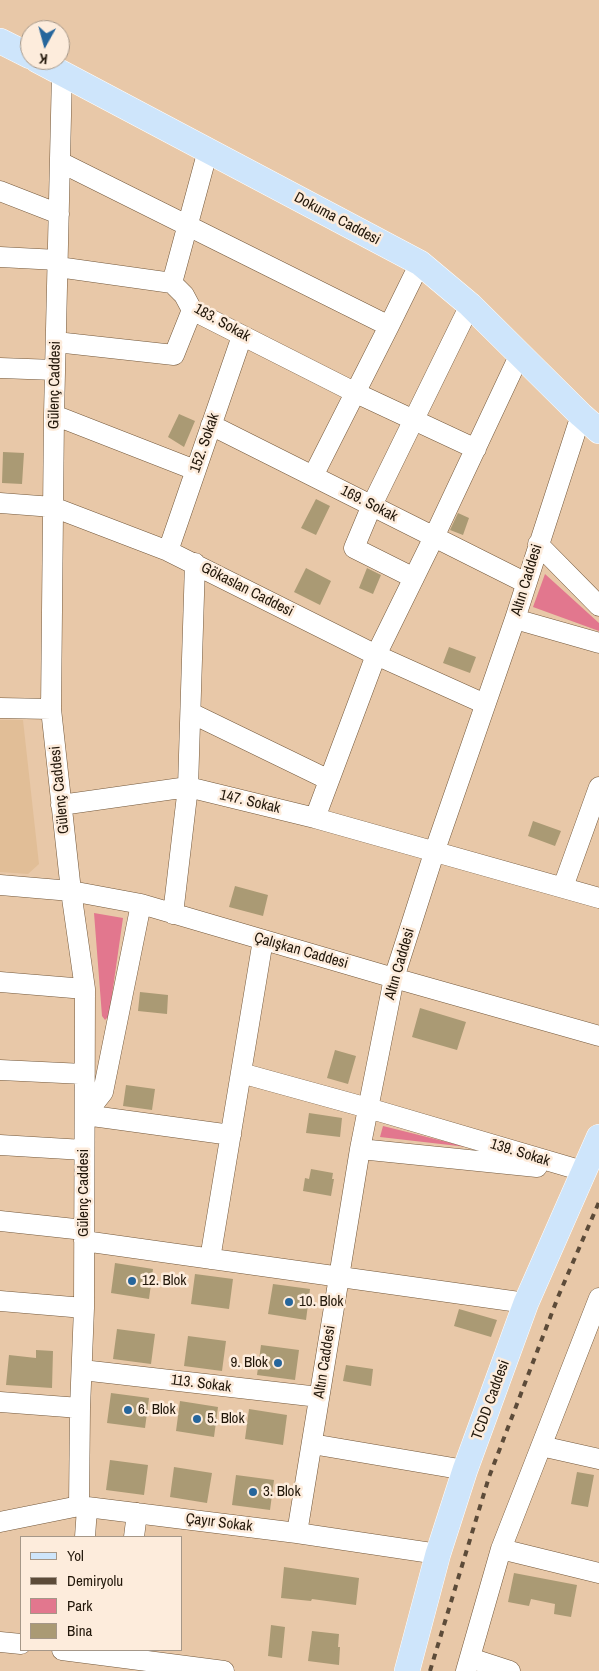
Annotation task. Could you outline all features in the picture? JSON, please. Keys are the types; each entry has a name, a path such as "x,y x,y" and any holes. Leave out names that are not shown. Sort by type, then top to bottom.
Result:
{"main road":[{"path":"0,41 20,51"},
{"name":"Dokuma Caddesi","path":"56,70 420,263 470,305 590,423"},
{"name":"TCDD Caddesi","path":"407,1671 438,1554 465,1470 526,1303 599,1137"}],"street":[{"name":"Gülenç Caddesi","path":"62,73 54,415 51,709 71,891 85,989 84,1308 80,1408 85,1536"},
{"path":"0,257 58,263 172,283 186,225 208,150"},
{"path":"60,162 389,326"},
{"path":"0,191 59,214"},
{"path":"313,476 420,263"},
{"name":"183. Sokak","path":"172,283 184,295 192,310 356,393 476,448"},
{"path":"414,578 354,548 372,505 470,305"},
{"path":"56,342 174,355 192,310"},
{"name":"152. Sokak","path":"168,551 242,336"},
{"path":"315,818 376,655 520,354"},
{"path":"0,368 55,370"},
{"path":"54,415 196,470"},
{"name":"Altın Caddesi","path":"297,1533 360,1149 394,978 435,850 515,619 538,544 590,423"},
{"name":"169. Sokak","path":"211,425 526,583"},
{"name":"Gökaslan Caddesi","path":"0,503 53,507 168,551 376,655 485,704"},
{"path":"538,544 599,606"},
{"path":"173,914 188,787 195,564"},
{"path":"515,619 599,643"},
{"path":"0,708 51,709"},
{"path":"191,713 329,780"},
{"name":"147. Sokak","path":"61,806 188,787 435,850 599,898"},
{"path":"563,887 599,787"},
{"name":"Çalışkan Caddesi","path":"0,885 71,891 141,904 599,1036"},
{"path":"141,904 103,1092 85,1115 231,1136"},
{"path":"210,1259 263,940"},
{"path":"0,982 85,989"},
{"path":"0,1070 84,1074"},
{"name":"139. Sokak","path":"241,1073 368,1108 584,1172"},
{"path":"0,1145 84,1150"},
{"name":"139. Sokak","path":"360,1149 584,1172"},
{"path":"0,1221 210,1259 526,1303"},
{"path":"510,1671 468,1664 501,1549 599,1298"},
{"path":"0,1301 84,1308"},
{"name":"113. Sokak","path":"82,1370 319,1398"},
{"path":"0,1402 80,1408"},
{"path":"312,1444 465,1470"},
{"path":"540,1446 599,1459"},
{"name":"Çayır Sokak","path":"0,1522 83,1507 297,1533 438,1554"},
{"path":"134,1536 137,1513"},
{"path":"501,1549 599,1573"},
{"path":"0,1642 20,1644"},
{"path":"75,1651 119,1659 224,1671"}],"shaded area":[{"path":"0,720 23,720 39,864 28,874 0,872"}],"green space":[{"path":"545,574 599,623 599,631 533,607"},
{"path":"94,913 123,918 109,1016 105,1020 102,1016"},
{"path":"383,1126 467,1147 380,1137"}],"building":[{"path":"179,414 195,421 184,447 168,437"},
{"path":"3,452 24,453 22,484 2,483"},
{"path":"316,499 330,506 316,535 301,528"},
{"path":"458,513 469,518 463,535 450,530"},
{"path":"306,568 331,581 320,605 294,592"},
{"path":"367,568 381,575 373,594 359,588"},
{"path":"449,647 476,657 470,673 443,663"},
{"path":"533,821 561,831 555,846 528,836"},
{"path":"235,886 268,895 263,916 229,907"},
{"path":"140,992 168,995 167,1014 138,1011"},
{"path":"420,1008 466,1022 457,1050 412,1037"},
{"path":"335,1050 356,1056 348,1084 327,1078"},
{"path":"126,1085 155,1089 152,1110 123,1106"},
{"path":"309,1113 342,1118 340,1137 306,1133"},
{"path":"311,1169 333,1173 332,1179 334,1179 331,1196 303,1191 305,1178 309,1179"},
{"name":"12. Blok","path":"115,1263 153,1269 149,1299 111,1293"},
{"path":"195,1274 233,1279 229,1309 191,1304"},
{"name":"10. Blok","path":"273,1284 310,1289 306,1320 268,1314"},
{"path":"459,1309 497,1320 491,1337 454,1326"},
{"path":"117,1329 155,1334 151,1364 113,1359"},
{"path":"188,1336 226,1341 222,1371 184,1366"},
{"name":"9. Blok","path":"261,1345 299,1350 295,1380 257,1375"},
{"path":"36,1350 53,1351 52,1388 6,1385 9,1355 36,1358"},
{"path":"346,1365 373,1369 371,1386 343,1381"},
{"name":"6. Blok","path":"111,1393 149,1398 145,1428 107,1423"},
{"name":"5. Blok","path":"180,1401 218,1407 214,1437 176,1431"},
{"path":"249,1409 287,1415 283,1445 245,1439"},
{"path":"110,1460 148,1465 144,1495 106,1490"},
{"path":"174,1467 212,1473 207,1503 170,1497"},
{"path":"577,1472 594,1475 588,1507 571,1504"},
{"name":"3. Blok","path":"236,1475 274,1480 270,1510 232,1505"},
{"path":"284,1567 359,1578 356,1605 312,1599 311,1601 281,1598"},
{"path":"514,1573 577,1585 571,1617 554,1614 555,1604 531,1599 529,1606 508,1602"},
{"path":"271,1625 285,1627 282,1658 268,1656"},
{"path":"312,1631 339,1634 339,1665 308,1661"}],"railway":[{"path":"430,1671 489,1477 558,1297 599,1202"}],"place":[{"name":"12. Blok","path":"132,1281"},
{"name":"10. Blok","path":"289,1302"},
{"name":"9. Blok","path":"278,1363"},
{"name":"6. Blok","path":"128,1410"},
{"name":"5. Blok","path":"197,1419"},
{"name":"3. Blok","path":"253,1492"}]}
